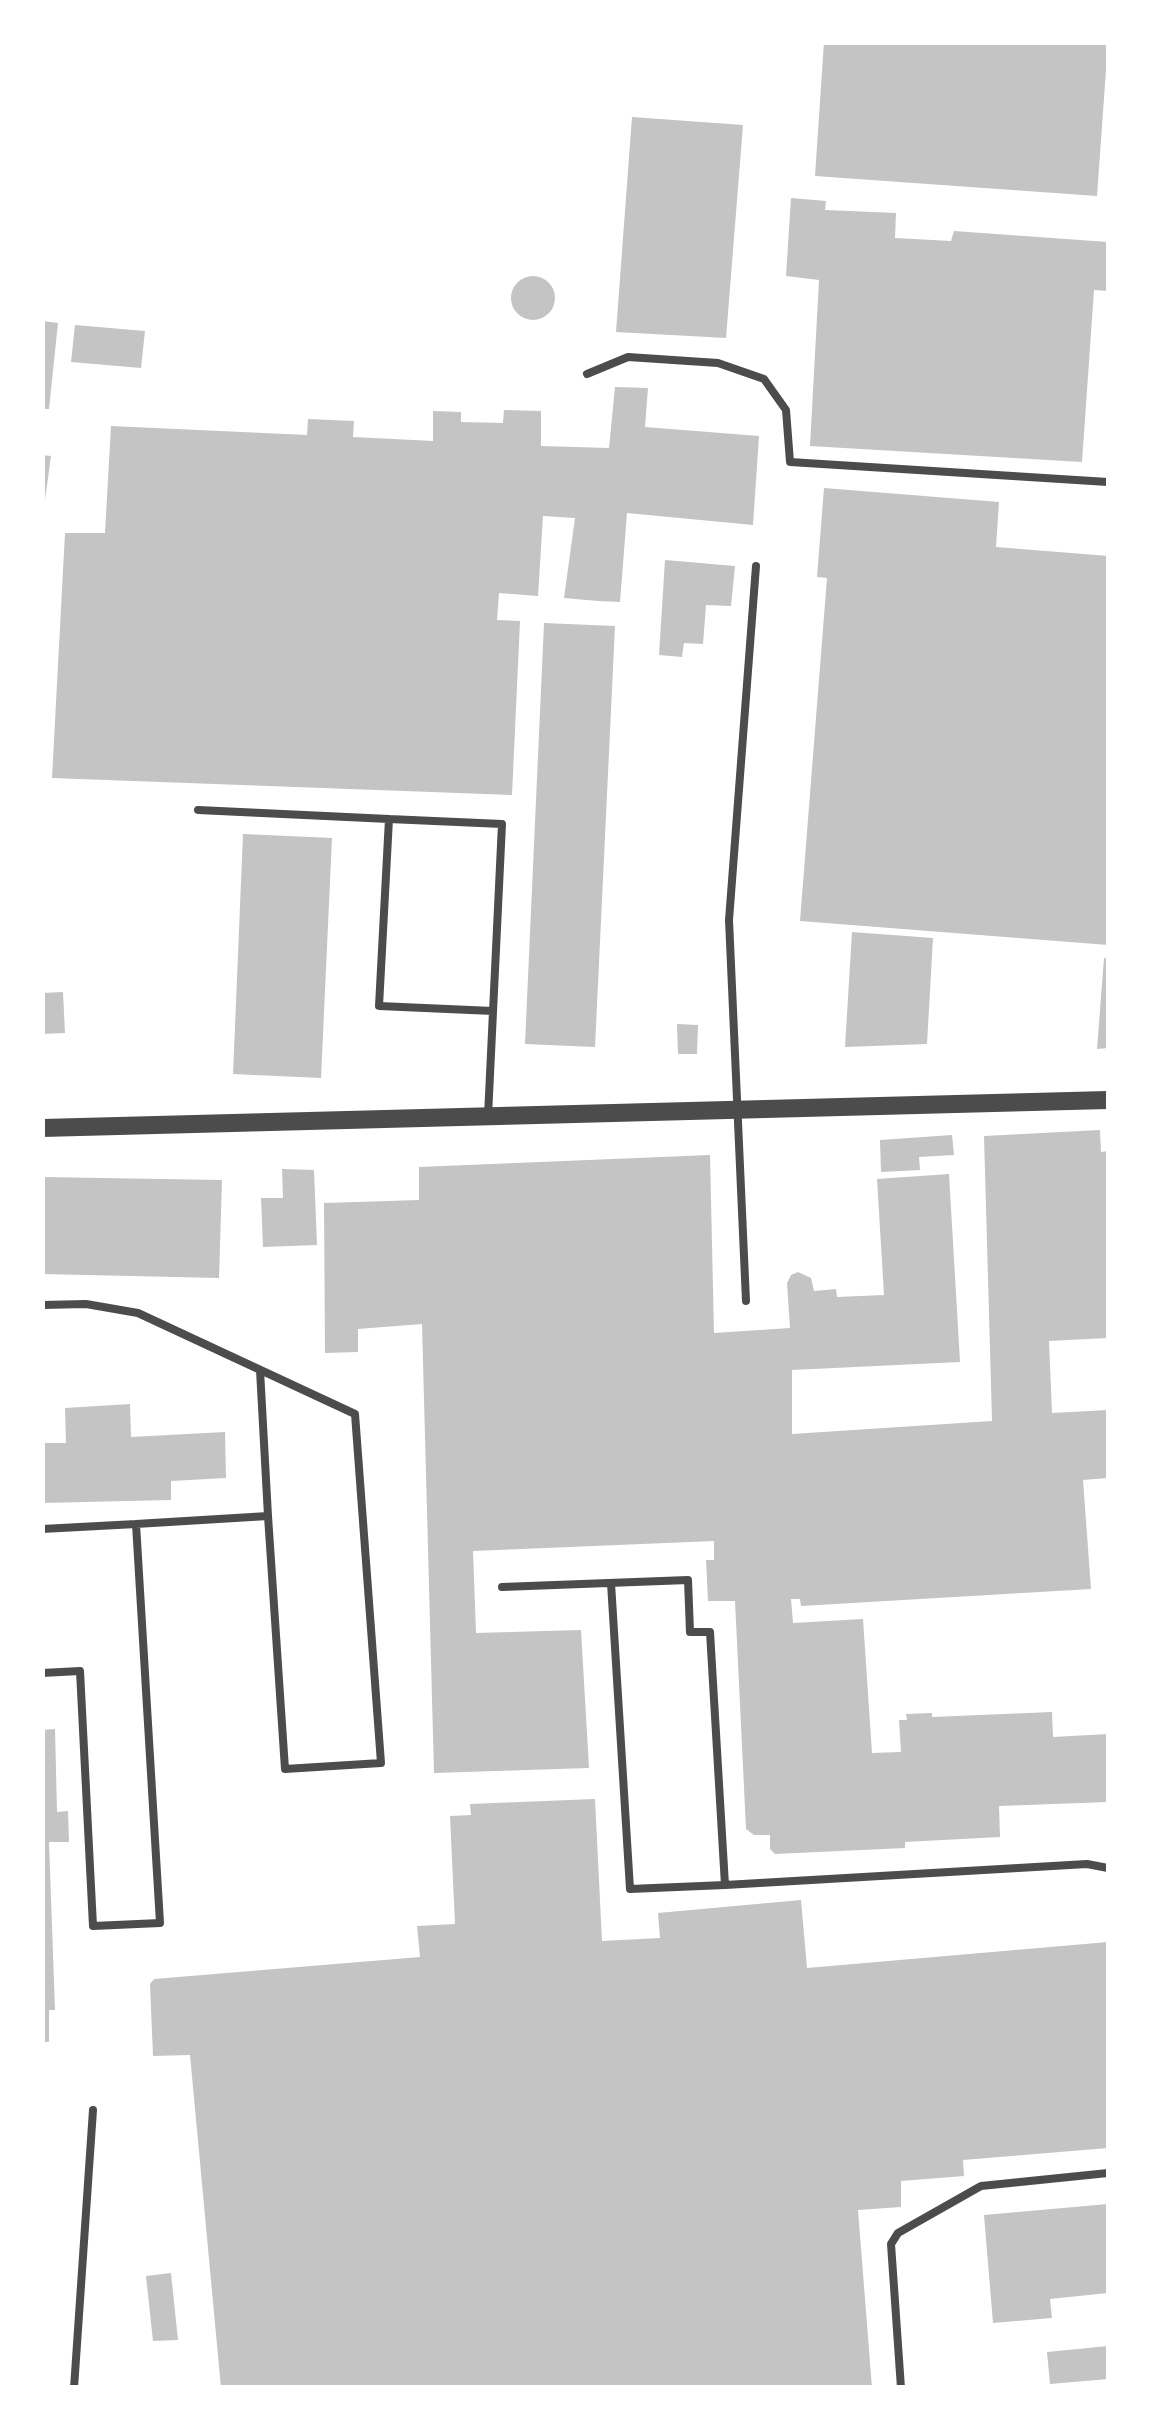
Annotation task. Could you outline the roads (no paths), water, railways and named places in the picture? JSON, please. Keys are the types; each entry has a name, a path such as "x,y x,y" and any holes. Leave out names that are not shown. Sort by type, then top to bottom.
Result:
{"street":[{"path":"42,1128 1108,1100"}],"lane":[{"path":"587,374 628,357 718,363 764,380 786,410 790,462 1108,482"},
{"path":"746,1301 729,920 756,566"},
{"path":"198,810 502,824 488,1116"},
{"path":"389,819 379,1006 494,1011"},
{"path":"42,1305 86,1304 138,1312 355,1414 381,1763 285,1769 260,1370"},
{"path":"42,1529 268,1516"},
{"path":"42,1673 80,1671 93,1926 160,1923 136,1524"},
{"path":"502,1587 688,1580 690,1632 710,1632 725,1885"},
{"path":"611,1583 630,1889 1087,1864 1108,1868"},
{"path":"74,2388 93,2110"},
{"path":"901,2388 891,2244 898,2232 980,2186 1108,2173"}]}
